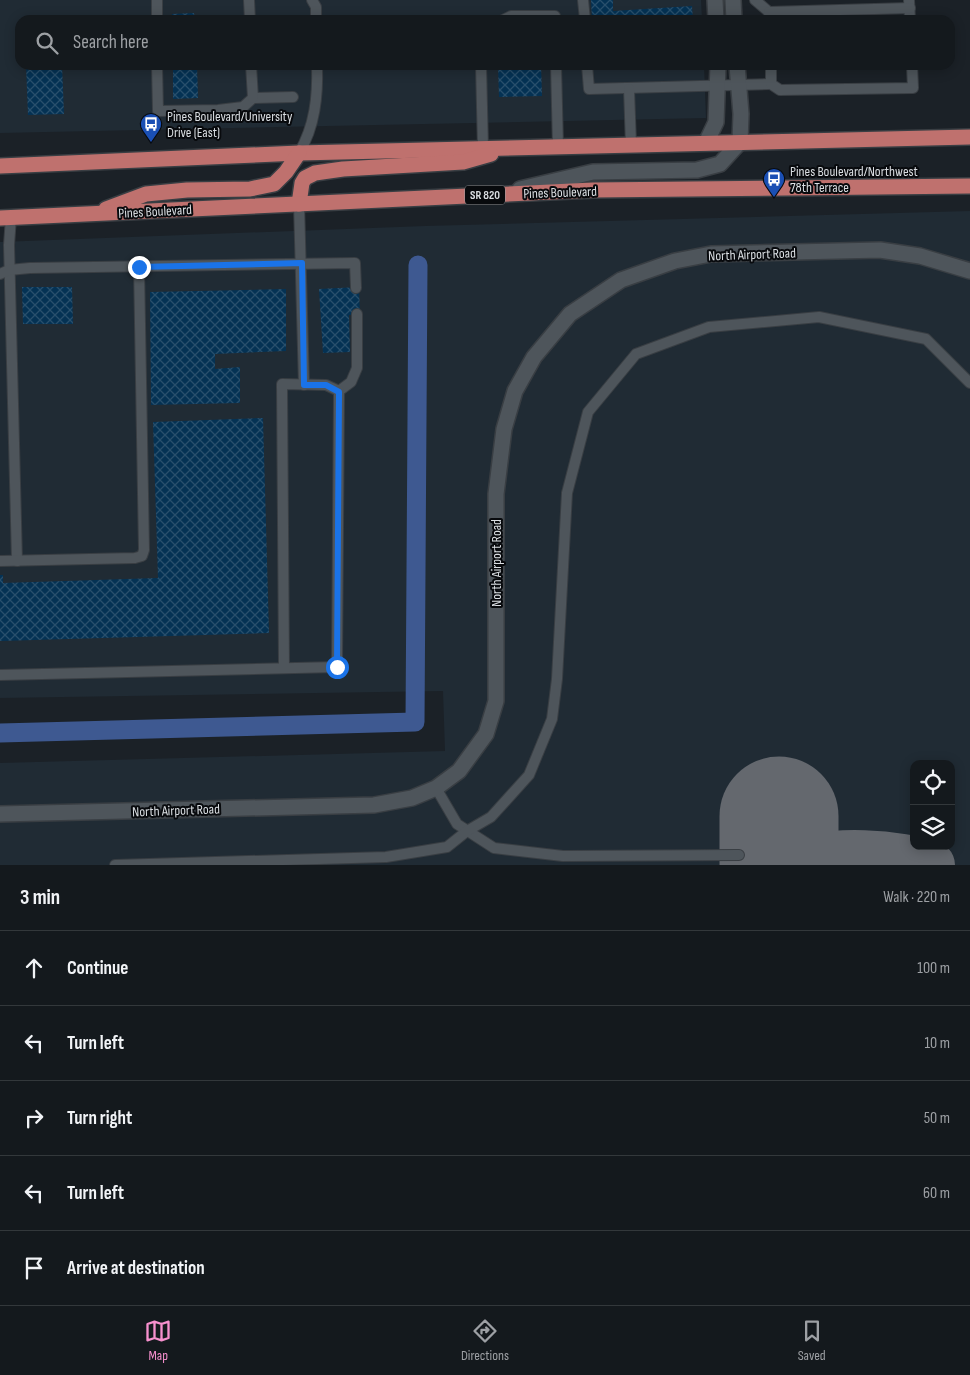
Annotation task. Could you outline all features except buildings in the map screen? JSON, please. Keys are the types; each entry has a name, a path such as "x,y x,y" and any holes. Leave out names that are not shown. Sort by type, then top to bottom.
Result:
{"highway":[{"path":"0,166 299,153 970,137"},
{"path":"299,204 302,182 315,172 467,161 509,148"},
{"path":"91,214 146,194 187,190 250,189 274,184 286,172 299,153"},
{"name":"Pines Boulevard","path":"6,218 593,190 970,186"}],"street":[{"path":"715,0 716,15"},
{"path":"733,0 734,15"},
{"path":"706,143 716,122 718,70"},
{"path":"496,195 593,172 703,169 720,164 740,142 738,70"},
{"name":"North Airport Road","path":"0,814 374,805 412,798 436,788 459,771 486,734 496,701 496,494 504,429 515,391 534,357 570,314 621,280 675,261 711,254 880,250 920,256 970,271"}],"lane":[{"path":"157,0 157,15"},
{"path":"249,0 250,15"},
{"path":"312,0 316,7 316,15"},
{"path":"583,0 584,15"},
{"path":"755,0 769,15"},
{"path":"782,15 909,4"},
{"path":"157,70 158,111 218,110 243,107 253,98 293,97"},
{"path":"251,70 253,98"},
{"path":"299,153 307,139 314,112 318,86 317,70"},
{"path":"480,70 484,149"},
{"path":"556,70 558,147"},
{"path":"588,70 589,89 771,84 780,90 913,88 912,70"},
{"path":"771,70 771,84"},
{"path":"629,89 631,145"},
{"path":"299,204 304,385"},
{"path":"6,218 9,245 5,272 17,561"},
{"path":"5,272 30,268 355,263 356,288"},
{"path":"0,562 135,558 142,556 144,550 139,267"},
{"path":"0,675 337,667 339,392 351,382 357,368 357,314"},
{"path":"115,865 386,858 447,847 467,831 491,817 529,775 552,719 557,679 567,493 588,412 636,354 709,327 819,317 926,339 970,383"},
{"path":"284,667 282,384 326,385 339,392"},
{"path":"436,788 457,824 494,848 563,856 739,856"}],"shaded area":[{"path":"0,0 701,0 702,15 15,15 15,70 704,70 706,118 0,133"},
{"path":"970,211 970,865 0,865 0,763 445,751 443,691 0,698 0,242 425,226"}],"waterway":[{"path":"0,733 415,722 418,265"}],"taxiway":[{"path":"800,865 811,859 844,854 884,855 931,865"}],"runway":[{"path":"779,816 779,865"}],"place":[{"name":"Pines Boulevard/University Drive (East)","path":"151,143"},
{"name":"Pines Boulevard/Northwest 78th Terrace","path":"774,198"}],"route":[{"path":"139,267 302,263 304,385 326,385 339,392 337,667"}]}
